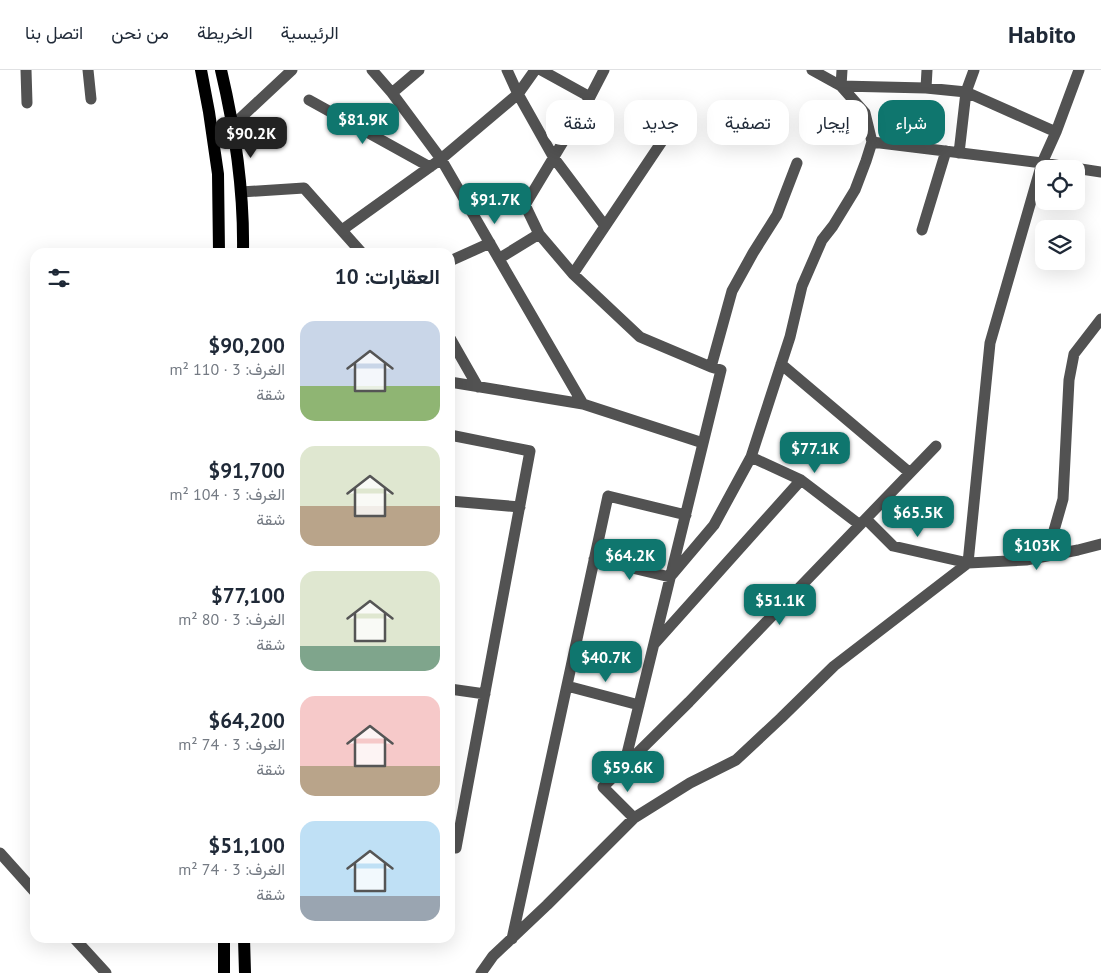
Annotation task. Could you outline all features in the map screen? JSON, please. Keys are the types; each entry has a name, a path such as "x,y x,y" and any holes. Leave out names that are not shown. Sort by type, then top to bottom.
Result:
{"main road":[{"path":"201,70 218,174 219,248"},
{"path":"221,70 232,126 241,192 243,248"},
{"path":"224,943 224,973"},
{"path":"244,943 245,973"}],"street":[{"path":"26,70 27,104"},
{"path":"88,70 91,98"},
{"path":"232,126 292,70"},
{"path":"372,70 392,93 442,159 584,404"},
{"path":"392,93 419,70"},
{"path":"507,70 518,94 554,158 605,226"},
{"path":"342,230 442,159 518,94 535,70"},
{"path":"541,70 590,97"},
{"path":"604,70 525,206 539,234 573,274 640,336 721,370 624,766"},
{"path":"670,577 714,525 751,457 790,337 802,286 822,240 855,190 872,142 865,113 841,86 812,70"},
{"path":"841,86 842,70"},
{"path":"926,70 926,88"},
{"path":"959,153 966,92 974,70"},
{"path":"1043,160 1079,70"},
{"path":"841,86 926,88 966,92 1056,132"},
{"path":"309,100 430,167"},
{"path":"872,142 1035,162"},
{"path":"573,274 660,145"},
{"path":"922,230 946,151"},
{"path":"711,367 732,291 752,253 777,215 798,163"},
{"path":"1085,170 1101,172"},
{"path":"481,973 493,956 634,818 690,783 736,760 834,666 968,563 990,343 1035,187"},
{"path":"241,192 304,188 358,248"},
{"path":"500,258 539,234"},
{"path":"455,259 490,243"},
{"path":"1047,555 1063,499 1069,380 1074,354 1101,319"},
{"path":"455,347 478,387"},
{"path":"781,364 910,473"},
{"path":"455,383 584,404 703,443"},
{"path":"455,436 530,451 455,848"},
{"path":"634,818 603,787 689,702 936,446"},
{"path":"751,457 801,480 863,522 893,546 968,563 1026,560 1101,544"},
{"path":"654,644 801,480"},
{"path":"512,939 608,496 686,515"},
{"path":"455,501 520,507"},
{"path":"594,559 670,577"},
{"path":"567,686 639,705"},
{"path":"455,690 485,694"},
{"path":"0,852 30,886"},
{"path":"79,943 106,973"}]}
